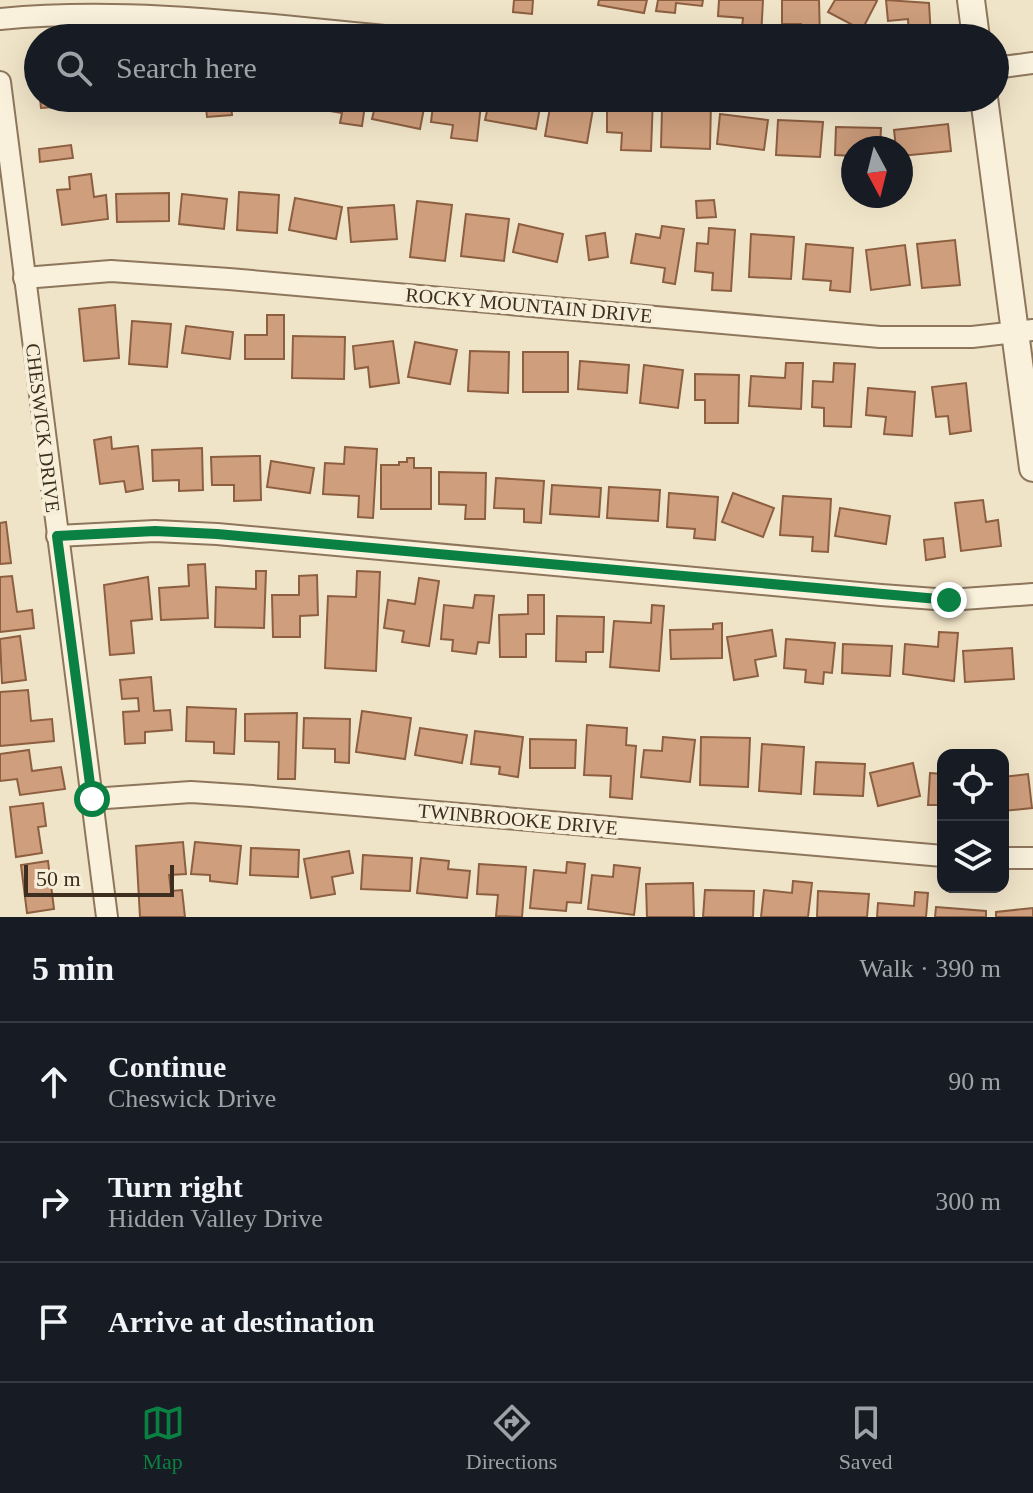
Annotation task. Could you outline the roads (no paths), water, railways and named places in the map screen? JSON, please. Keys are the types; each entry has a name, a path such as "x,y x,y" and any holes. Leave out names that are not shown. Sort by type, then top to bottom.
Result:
{"street":[{"path":"971,0 974,24"},
{"path":"0,19 73,12 246,24"},
{"path":"1009,66 1033,63"},
{"name":"CHESWICK DRIVE","path":"0,82 107,917"},
{"path":"986,112 1024,331 1033,468"},
{"name":"ROCKY MOUNTAIN DRIVE","path":"24,278 111,271 229,279 880,337 929,339 1024,331"},
{"path":"57,536 155,531 217,534 881,595 949,600 1033,594"},
{"name":"TWINBROOKE DRIVE","path":"92,799 191,792 252,796 937,855"},
{"path":"1009,858 1033,858"}]}
